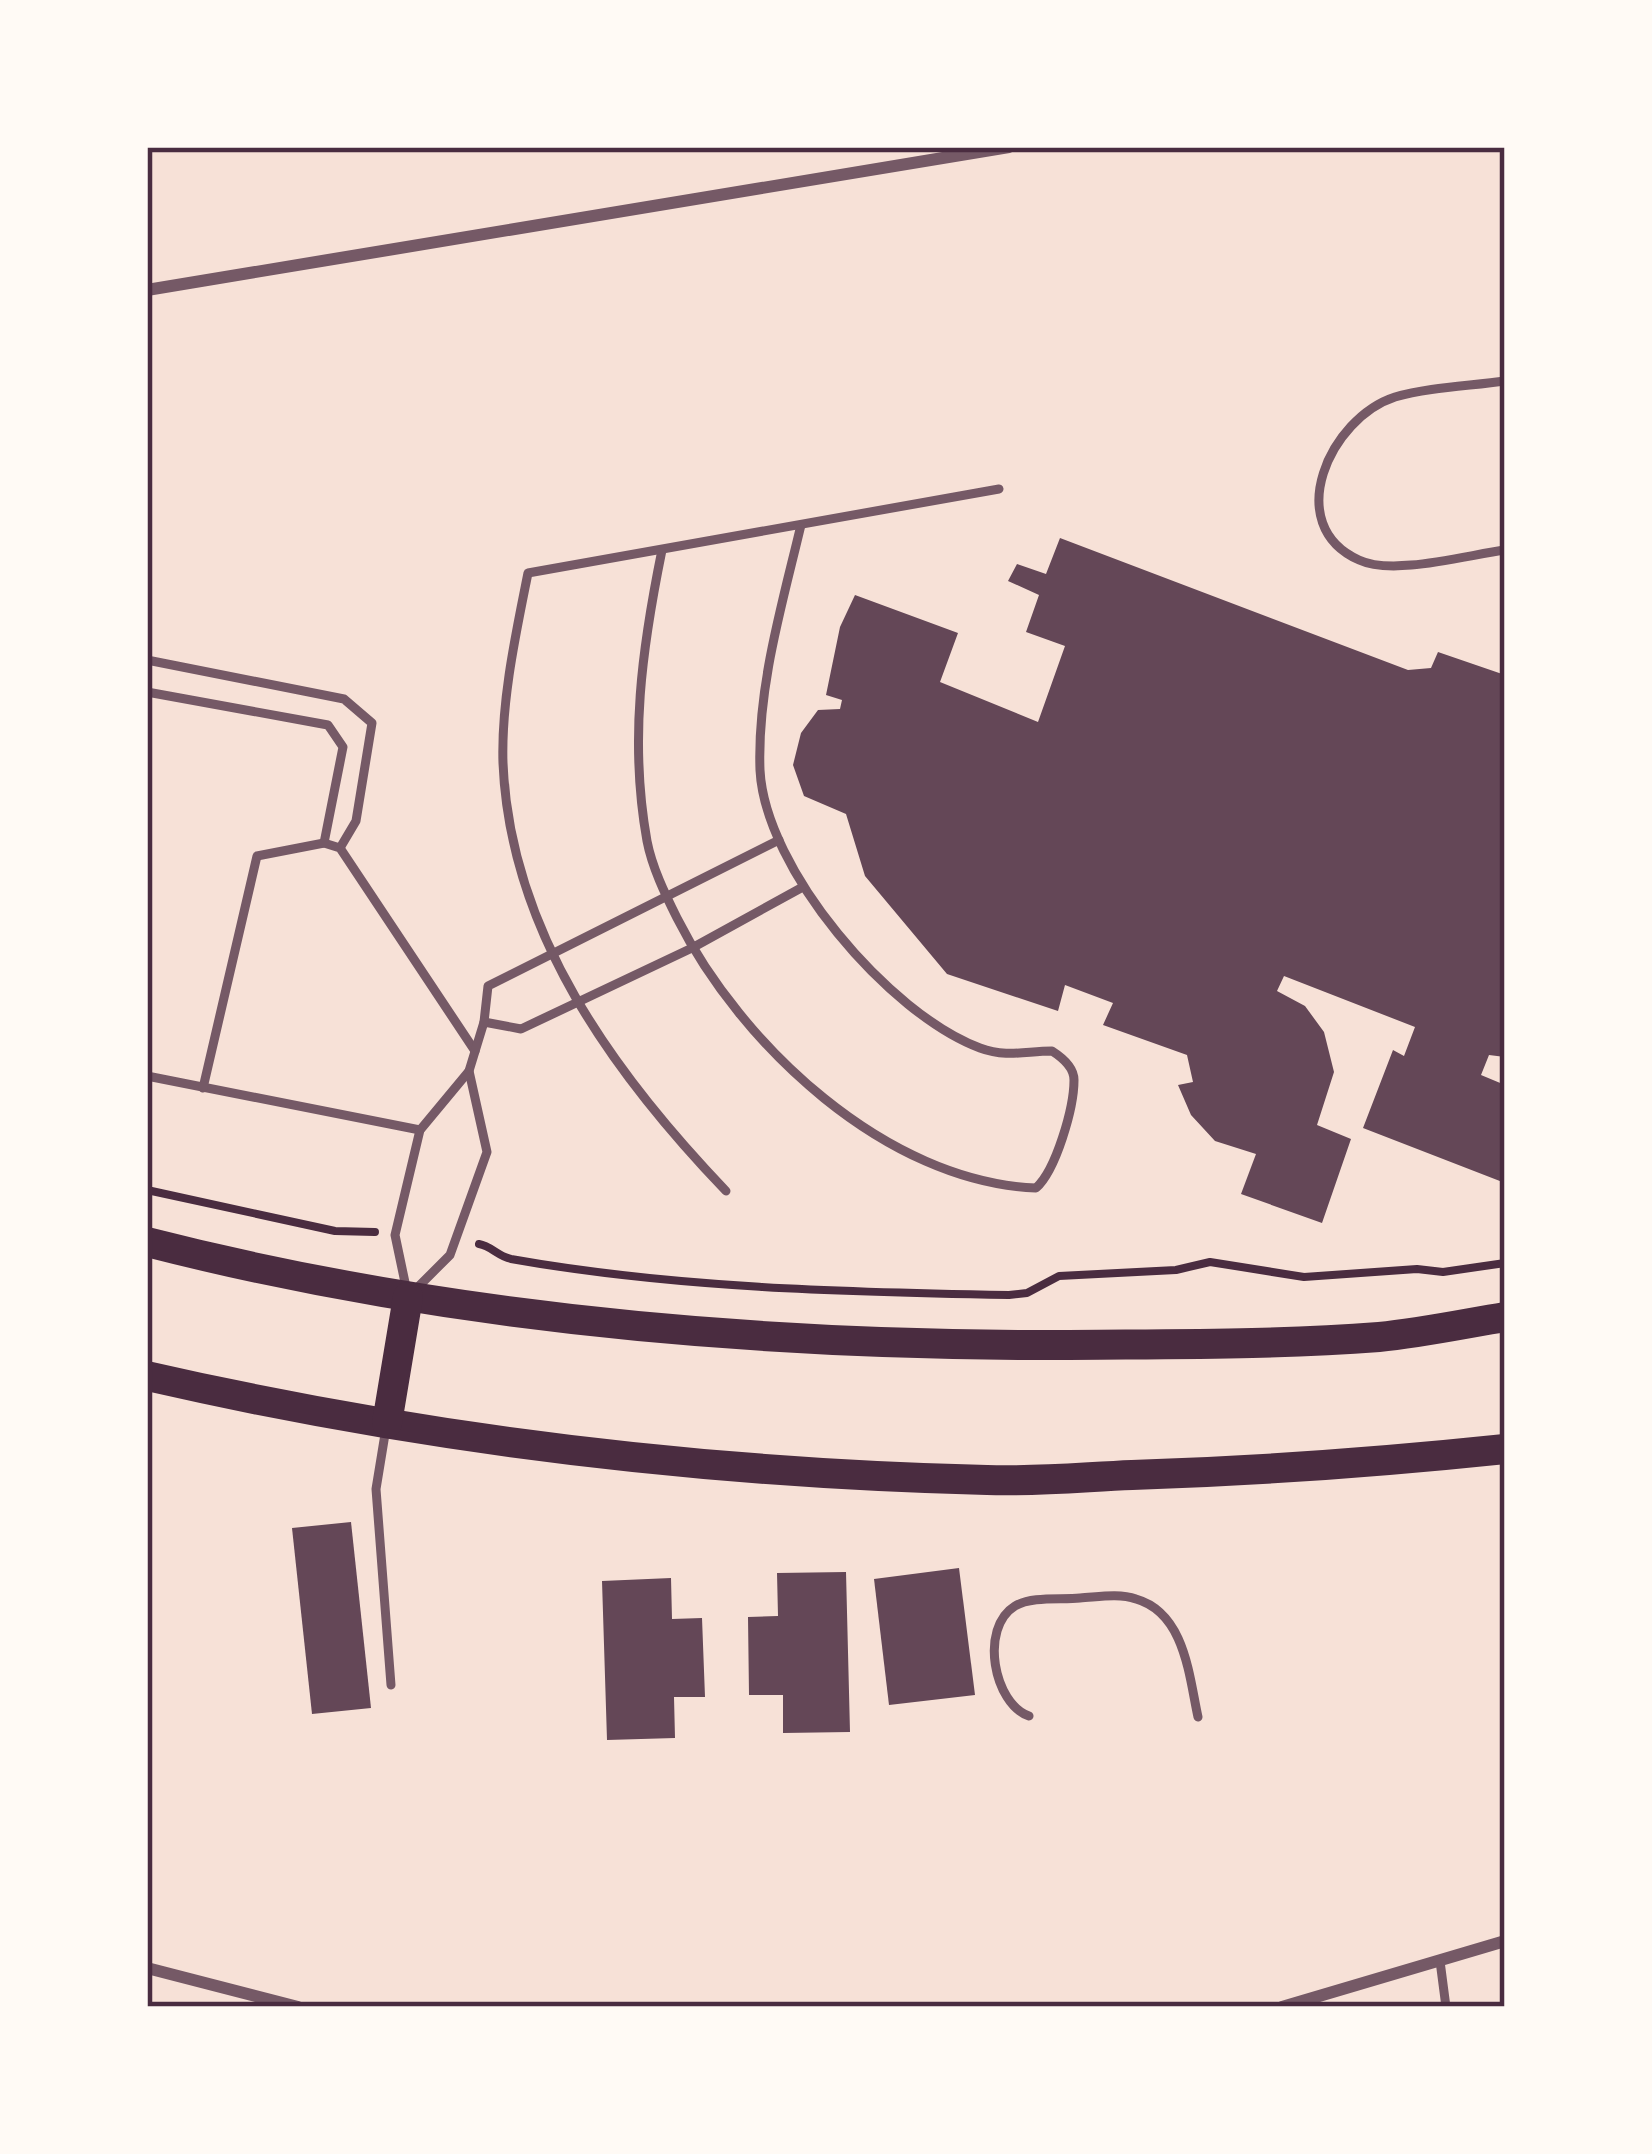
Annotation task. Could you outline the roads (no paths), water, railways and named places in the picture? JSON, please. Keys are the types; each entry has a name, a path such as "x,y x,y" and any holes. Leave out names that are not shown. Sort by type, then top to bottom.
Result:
{"main road":[{"path":"147,1242 408,1297 782,1339 970,1345 1284,1342 1383,1336 1505,1317"},
{"path":"387,1423 408,1297"},
{"path":"147,1376 387,1423 695,1464 990,1480 1352,1466 1505,1449"}],"street":[{"path":"147,290 1009,147"},
{"path":"1282,2007 1505,1941"},
{"path":"147,1968 298,2007"}],"lane":[{"path":"1505,381 1394,398 1368,412 1328,456 1317,501 1323,527 1339,549 1363,562 1388,566 1505,550"},
{"path":"726,1191 650,1109 579,1002 533,908 512,837 503,760 528,573 999,489"},
{"path":"662,550 642,649 636,736 648,846 692,948 739,1018 816,1095 884,1138 946,1169 1012,1187 1036,1188 1054,1165 1068,1110 1074,1077 1066,1060 1052,1051 1018,1056 976,1047 932,1020 868,969 801,887 779,840 760,775 762,712 801,525"},
{"path":"147,660 344,699 372,723 356,821 340,848"},
{"path":"147,692 328,725 343,747 324,842"},
{"path":"408,1297 395,1235 420,1130 469,1071 484,1022 488,986 779,840"},
{"path":"203,1088 256,856 324,842 340,848 475,1052"},
{"path":"484,1022 521,1029 692,948 801,887"},
{"path":"408,1297 450,1255 487,1152 469,1071"},
{"path":"147,1076 420,1130"},
{"path":"387,1423 376,1489 391,1685"},
{"path":"1029,1716 1008,1703 998,1678 996,1638 1006,1615 1016,1605 1034,1601 1120,1596 1147,1603 1182,1643 1198,1717"},
{"path":"1440,1960 1445,2007"}]}
